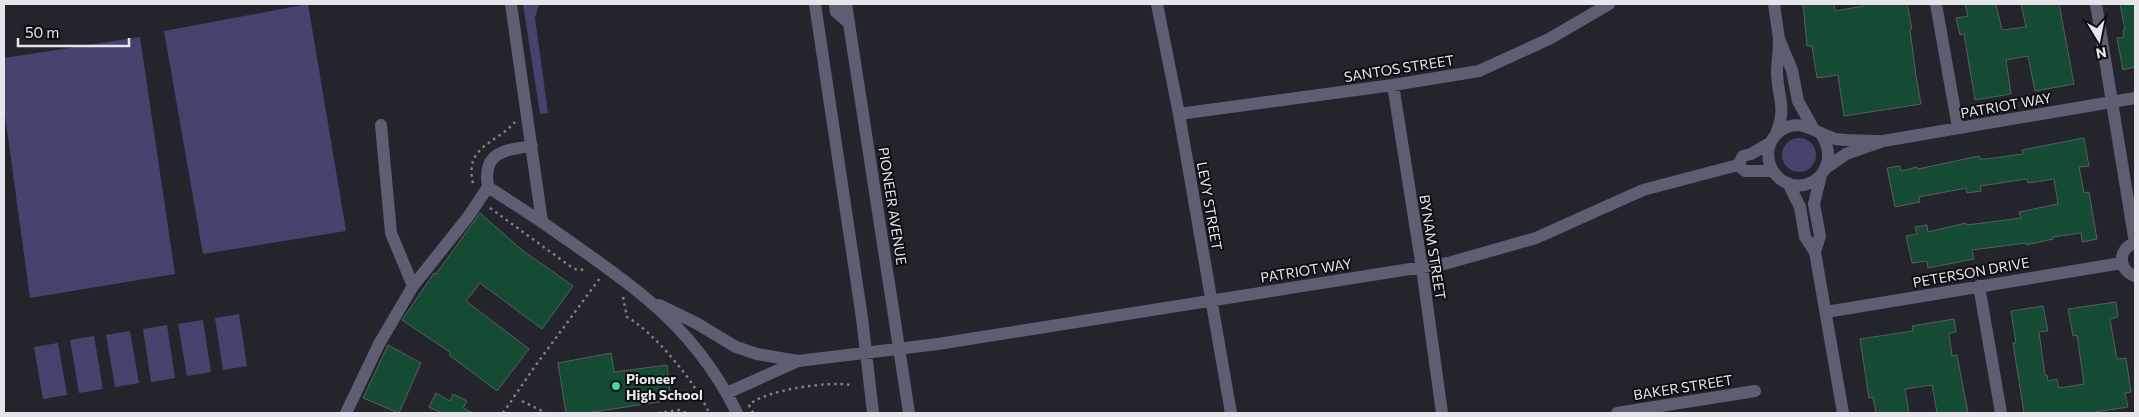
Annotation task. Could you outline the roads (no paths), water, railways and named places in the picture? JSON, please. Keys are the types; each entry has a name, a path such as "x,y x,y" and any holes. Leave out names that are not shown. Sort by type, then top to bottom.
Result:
{"street":[{"path":"511,4 542,222"},
{"path":"815,4 862,318 873,413"},
{"path":"835,4 836,12 849,23"},
{"name":"PIONEER AVENUE","path":"846,4 910,413"},
{"name":"LEVY STREET","path":"1157,4 1179,114 1231,413"},
{"name":"SANTOS STREET","path":"1179,114 1393,85 1479,70 1549,39 1609,4"},
{"path":"1774,4 1779,39 1777,73 1783,113 1768,152 1769,162 1773,171 1788,183 1800,207 1805,237 1816,252"},
{"path":"1936,4 1958,128"},
{"path":"2096,4 2135,243 2123,252 2122,262 2126,272 2135,276"},
{"path":"1779,39 1792,70 1798,101 1828,150 1814,204 1820,236 1816,252 1843,413"},
{"name":"BYNAM STREET","path":"1393,85 1422,268 1442,413"},
{"name":"PATRIOT WAY","path":"1823,171 1846,154 1882,141 2135,98"},
{"path":"381,124 391,233 413,286"},
{"path":"1773,171 1745,171 1738,164 1742,156 1751,154 1784,128 1793,125 1803,125 1817,131"},
{"name":"PATRIOT WAY","path":"1817,131 1844,140 1852,138 1882,141"},
{"path":"346,413 379,344 413,286 488,186 486,172 492,159 504,150 532,146"},
{"name":"PATRIOT WAY","path":"798,361 900,349 1448,263 1536,238 1643,190 1738,164"},
{"path":"1788,183 1806,184 1823,171"},
{"path":"488,186 542,222 603,274 648,300 696,323 736,347 757,354 798,361"},
{"name":"PETERSON DRIVE","path":"1826,312 2122,262"},
{"path":"1978,286 2000,413"},
{"path":"648,300 683,335 702,358 727,393 737,413"},
{"path":"727,393 798,361"},
{"name":"BAKER STREET","path":"1617,413 1755,391"}],"place":[{"name":"Pioneer High School","path":"616,386"}]}
